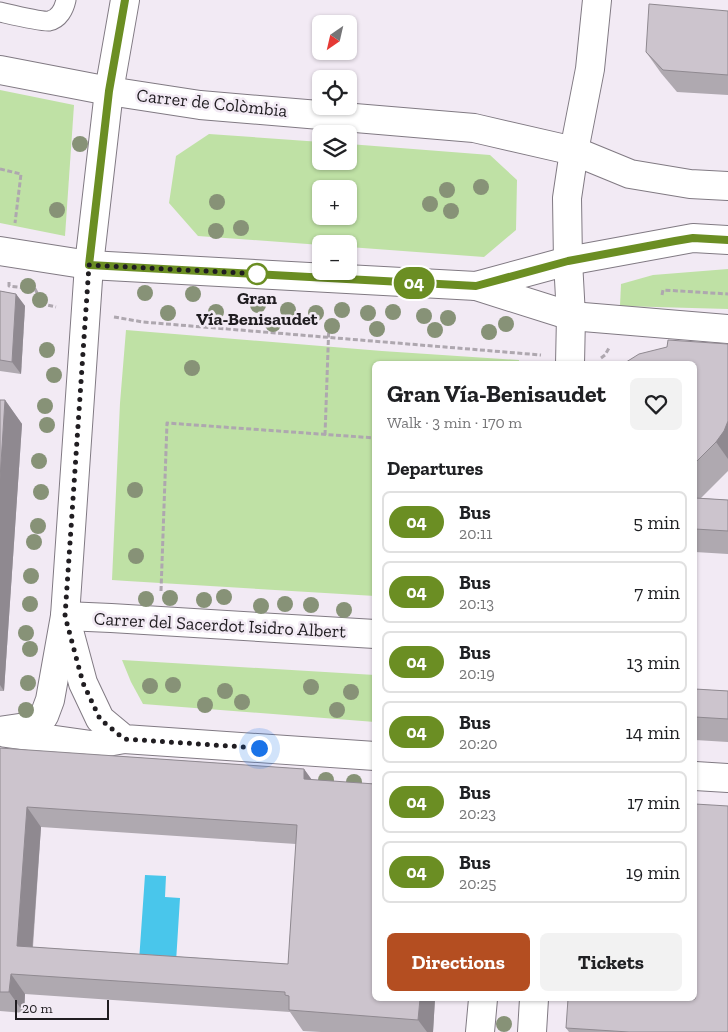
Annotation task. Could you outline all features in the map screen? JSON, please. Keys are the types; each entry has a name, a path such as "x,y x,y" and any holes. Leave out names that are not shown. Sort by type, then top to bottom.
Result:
{"street":[{"path":"0,732 26,727 44,716 50,700 65,616 89,265 109,91 125,0"},
{"path":"570,361 571,316 568,261 568,198 574,151 590,69 597,0"},
{"name":"Carrer de Colòmbia","path":"0,70 109,91 200,105 474,128 574,151 630,174 690,184 728,186"},
{"path":"476,286 568,261 693,238 728,240"},
{"path":"6,252 89,265 476,286 571,316 728,329"},
{"path":"65,616 83,683 100,719 124,739"},
{"name":"Carrer del Sacerdot Isidro Albert","path":"65,616 372,634"},
{"path":"0,732 91,745 124,739 372,756"},
{"path":"697,776 728,778"},
{"path":"480,1032 482,1001"},
{"path":"532,1032 534,1001"}],"lane":[{"path":"0,12 48,21 58,17 65,6 66,0"}],"path":[{"path":"0,169 21,174 6,252 9,286 35,289 43,304 143,322 328,337 570,361 598,360 605,355 613,343"},
{"path":"658,324 663,290 728,294"},
{"path":"325,435 329,322"},
{"path":"161,591 167,423 372,438"}],"green space":[{"path":"0,90 74,105 65,236 0,223"},
{"path":"209,134 312,141 312,170 357,170 357,145 490,155 517,180 516,230 484,257 357,248 357,235 312,235 312,244 198,236 169,203 176,156"},
{"path":"728,269 728,309 620,306 621,284 653,275"},
{"path":"126,330 519,360 372,361 372,596 112,580 120,403"},
{"path":"122,660 372,675 372,722 143,704"}],"water":[{"path":"145,875 166,876 165,897 180,898 176,962 139,961"}],"building":[{"path":"649,4 728,11 728,75 663,70 646,52"},
{"path":"0,291 16,294 12,362 0,360"},
{"path":"668,340 728,344 728,421 716,442 697,461 697,361 628,361 639,354 667,347"},
{"path":"0,400 5,400 0,479"},
{"path":"697,498 728,500 728,531 697,529"},
{"path":"697,689 728,691 728,719 697,717"},
{"path":"0,748 304,769 304,779 372,784 372,1001 420,1001 418,1020 289,1010 289,996 285,995 285,992 11,974 9,992 0,992","holes":["27,807 297,825 288,964 17,946"]},
{"path":"697,804 728,806 728,1032 629,1032 566,1028 568,1001 697,1001"}],"bus line":[{"name":"04","path":"125,0 109,91 89,265 476,286 568,261 675,241 693,238 728,240"}],"place":[{"name":"Gran Vía-Benisaudet","path":"257,274"}],"route":[{"path":"257,274 263,274 89,265 65,616 83,683 100,719 124,739 259,748"}]}
